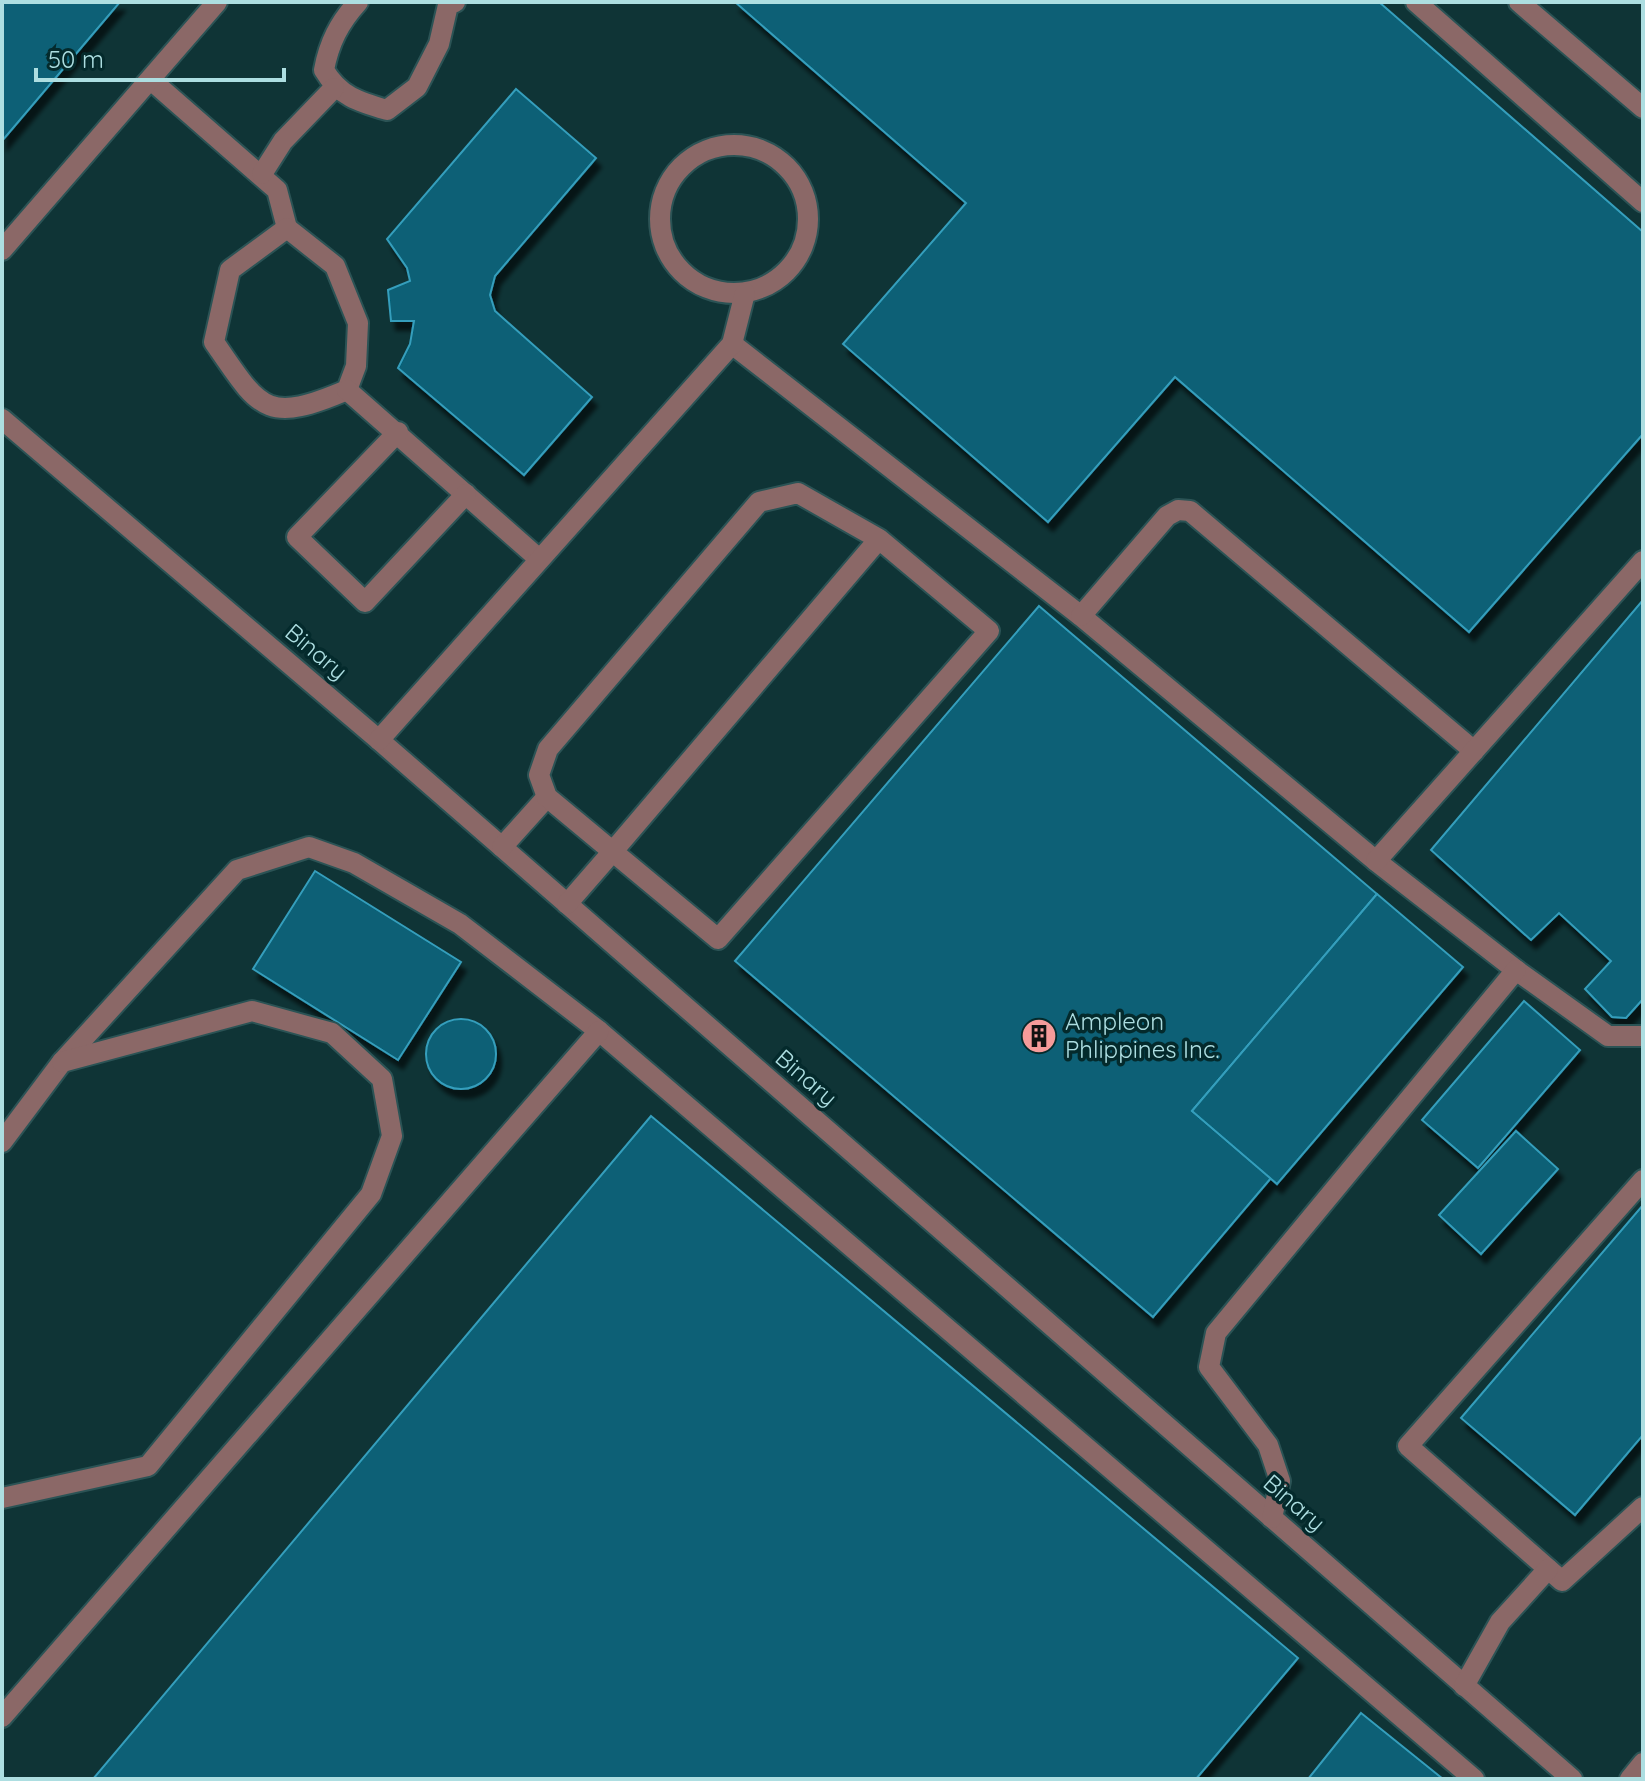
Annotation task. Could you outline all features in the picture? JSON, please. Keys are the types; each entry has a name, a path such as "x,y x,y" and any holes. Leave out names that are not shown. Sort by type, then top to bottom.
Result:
{"street":[{"path":"2,250 217,2"},
{"path":"358,2 344,18 329,47 324,70 334,88 358,102 387,110 417,87 439,44 449,3"},
{"path":"1416,2 1643,202"},
{"path":"1519,2 1643,108"},
{"path":"151,80 277,190 287,228 335,266 358,323 356,366 347,390 309,407 281,409 253,399 214,342 230,270 287,228"},
{"path":"262,174 283,141 334,88"},
{"path":"723,146 748,146 770,154 788,168 802,187 808,209 807,232 800,254 786,273 767,286 745,293 719,293 695,283 675,267 663,244 659,219 664,192 678,170 698,154 723,146"},
{"path":"379,740 538,558 732,344 745,293"},
{"path":"732,344 1081,616 1376,861 1516,970 1608,1036 1643,1036"},
{"path":"347,390 538,558"},
{"name":"Binary","path":"2,419 379,740 1572,1779"},
{"path":"398,432 297,537 365,602 466,494"},
{"path":"798,493 879,539 989,631 718,939 547,797 539,775 548,749 759,502 798,493"},
{"path":"1081,616 1167,516 1178,510 1190,511 1474,751"},
{"path":"567,904 879,539"},
{"path":"1376,861 1643,561"},
{"path":"502,847 547,797"},
{"path":"2,1142 62,1062 237,870 309,847 354,863 460,924 599,1031 1474,1779"},
{"path":"1272,1518 1280,1481 1268,1445 1209,1367 1216,1333 1516,970"},
{"path":"2,1498 148,1466 371,1194 392,1136 382,1079 332,1033 252,1011 62,1062"},
{"path":"2,1717 599,1031"},
{"path":"1643,1180 1408,1446 1562,1581 1643,1507"},
{"path":"1464,1686 1500,1622 1548,1569"},
{"path":"1630,1779 1643,1763"}],"building":[{"path":"2,2 120,2 2,141"},
{"path":"735,2 1379,2 1643,232 1643,434 1469,632 1175,377 1048,522 843,344 966,203"},
{"path":"516,89 596,158 495,276 490,295 495,311 592,397 524,475 398,368 410,344 414,321 391,321 388,290 410,281 407,268 387,239"},
{"path":"1643,600 1643,999 1626,1018 1612,1017 1585,989 1611,961 1559,913 1531,940 1431,850"},
{"name":"Ampleon Phlippines Inc.","path":"1039,606 1377,894 1192,1111 1271,1178 1153,1317 735,961"},
{"path":"315,871 461,962 398,1060 253,969"},
{"path":"1377,894 1463,967 1277,1184 1192,1111"},
{"path":"1524,1001 1580,1050 1478,1168 1422,1120"},
{"path":"461,1019 480,1025 490,1035 496,1054 490,1073 480,1083 461,1089 442,1083 432,1073 426,1054 432,1035 442,1025"},
{"path":"651,1116 1298,1658 1196,1779 93,1779"},
{"path":"1516,1131 1558,1169 1481,1254 1439,1215"},
{"path":"1643,1205 1643,1435 1575,1515 1461,1418"},
{"path":"1361,1713 1443,1779 1308,1779"}],"place":[{"name":"Ampleon Phlippines Inc.","path":"1039,1036"}]}
